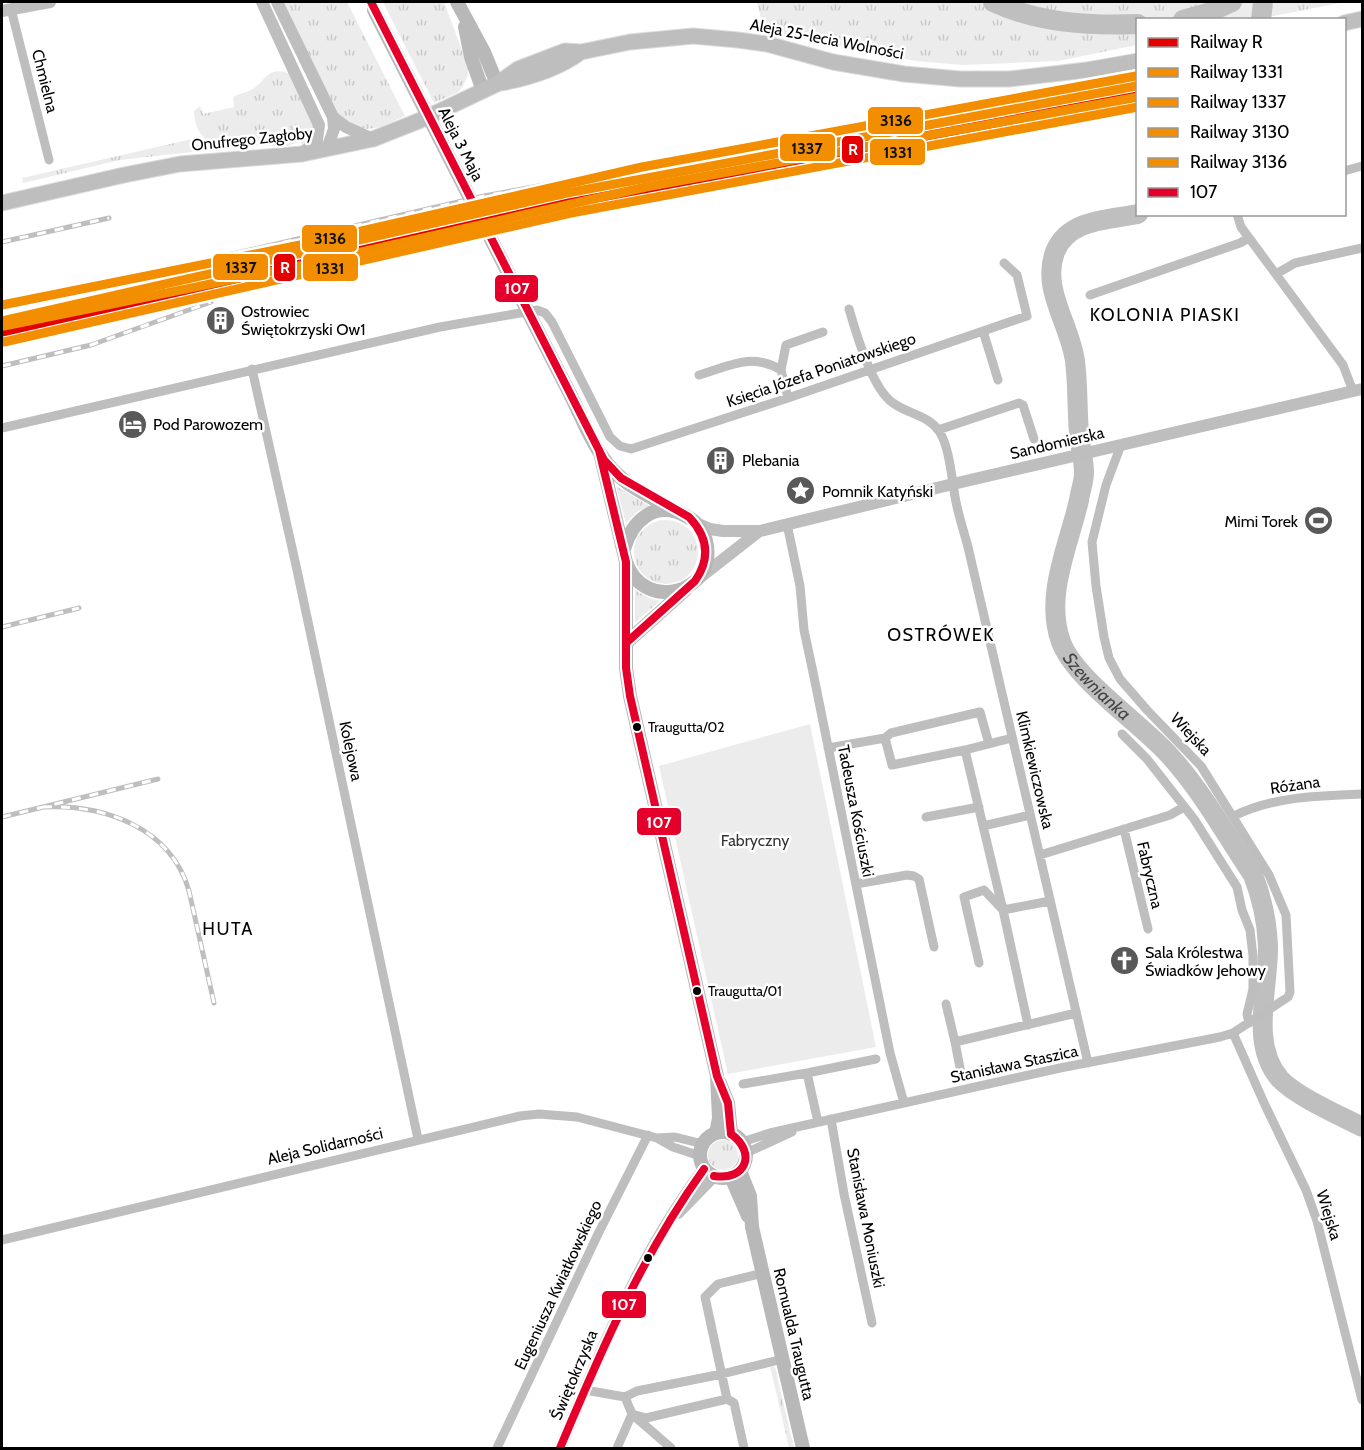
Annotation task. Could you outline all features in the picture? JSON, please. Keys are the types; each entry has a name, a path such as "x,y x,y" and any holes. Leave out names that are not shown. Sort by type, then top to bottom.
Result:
{"main road":[{"name":"Aleja 3 Maja","path":"371,4 600,453 621,478 678,512"},
{"path":"460,7 484,52 497,84"},
{"path":"460,7 471,57 483,91"},
{"path":"1346,23 1362,19"},
{"name":"Aleja 25-lecia Wolności","path":"497,84 518,69 565,51 581,52 630,42 693,36 767,44 833,62 904,74 949,78 1010,79 1087,70 1136,61"},
{"name":"Onufrego Zagłoby","path":"2,202 124,174 180,164 302,154 373,139 421,120 497,84"},
{"name":"Aleja 3 Maja","path":"600,453 625,555"},
{"path":"626,643 692,583 705,566 707,548 704,536 696,523 678,512 659,511 642,518 630,532 625,555 626,668 630,696 717,1076 728,1103 740,1143 744,1164 735,1174 724,1178 705,1161 710,1136 716,1133 740,1143"},
{"path":"625,555 631,573 639,582 655,591 673,592 692,583"},
{"path":"716,1133 719,1118 717,1076"},
{"name":"Romualda Traugutta","path":"735,1174 752,1227 803,1449"}],"street":[{"path":"6,10 47,2"},
{"path":"262,2 319,125 316,140 302,154"},
{"path":"277,2 333,117 334,129 327,149"},
{"name":"Chmielna","path":"6,10 49,160"},
{"path":"333,117 346,127 373,139"},
{"path":"1346,170 1362,166"},
{"path":"1238,216 1249,238 1343,365 1358,390"},
{"path":"1090,295 1249,238"},
{"path":"1276,274 1295,263 1362,248"},
{"name":"Księcia Józefa Poniatowskiego","path":"252,369 440,327 537,310 545,314 552,322 607,432 614,442 623,448 631,449 1027,316 1017,275 1004,262"},
{"path":"849,309 857,339 871,370 884,395 892,403 923,417 938,430 1019,403 1023,405 1034,439"},
{"path":"983,331 998,380"},
{"path":"788,398 781,370 786,345 823,332"},
{"path":"699,375 756,360 781,370"},
{"path":"2,428 252,369"},
{"name":"Kolejowa","path":"252,369 418,1139"},
{"name":"Sandomierska","path":"696,523 723,531 760,531 1358,390"},
{"name":"Klimkiewiczowska","path":"938,430 943,441 1088,1064"},
{"name":"Wiejska","path":"1121,445 1103,494 1092,542 1094,572 1106,649 1120,679 1201,766 1269,875 1286,915 1290,992 1283,1002 1233,1033 1306,1190 1317,1221 1362,1400"},
{"name":"Tadeusza Kościuszki","path":"787,524 800,586 804,630 890,1053 904,1103"},
{"name":"Sandomierska","path":"692,583 760,531"},
{"path":"828,748 885,738 891,733 980,712 989,744"},
{"path":"1122,734 1147,759 1184,807 1237,887 1242,910 1250,930 1252,989 1246,1014 1249,1023"},
{"path":"885,738 892,765 1012,738"},
{"path":"965,750 1028,1024"},
{"name":"Różana","path":"1234,816 1271,802 1362,794"},
{"path":"927,818 979,807"},
{"name":"Fabryczna","path":"1040,855 1170,815 1184,807"},
{"path":"983,826 1030,814"},
{"name":"Fabryczna","path":"1124,829 1148,929"},
{"path":"856,884 907,875 919,879 934,947"},
{"path":"979,963 964,897 984,890 1003,910"},
{"path":"1003,910 1050,901"},
{"path":"946,1004 962,1073"},
{"path":"955,1042 1076,1013"},
{"name":"Stanisława Staszica","path":"740,1143 773,1142 802,1127 818,1122 1060,1068 1233,1033"},
{"path":"743,1084 876,1059"},
{"path":"807,1072 818,1122"},
{"name":"Aleja Solidarności","path":"2,1240 520,1116 539,1114 577,1117 653,1136 675,1137 705,1161"},
{"name":"Stanisława Moniuszki","path":"831,1119 844,1194 872,1323"},
{"name":"Eugeniusza Kwiatkowskiego","path":"497,1449 598,1234 653,1136"},
{"name":"Świętokrzyska","path":"560,1449 617,1318 647,1257 671,1220 694,1198 705,1161"},
{"path":"727,1399 705,1297 718,1284 763,1273"},
{"path":"585,1390 624,1397 637,1391 783,1359"},
{"path":"624,1397 632,1414 671,1449"},
{"path":"632,1414 646,1418 727,1399 734,1403 744,1449"},
{"path":"617,1449 632,1414"}],"green space":[{"path":"280,2 347,2 405,116 380,127 367,129 353,127 334,112"},
{"path":"383,2 444,2 468,66 468,75 458,92 434,103"},
{"path":"757,2 1345,2 1264,18 1136,18 1136,45 1058,61 962,65 915,61 764,31"},
{"path":"289,64 319,129 302,154 301,141 288,146 212,144 201,134 195,121 194,111 200,106 203,114 234,107 233,97 251,90 275,71 288,73"},
{"path":"192,139 202,149 201,151 120,160 23,183 22,178"},
{"path":"616,486 650,506 638,511 626,523"},
{"path":"666,520 689,529 698,552 689,575 666,584 643,575 634,552 643,529"},
{"path":"635,590 660,601 635,622"},
{"name":"Fabryczny","path":"810,724 876,1047 728,1074 659,766"},
{"path":"723,1140 734,1144 738,1155 734,1166 723,1170 712,1166 708,1155 712,1144"},
{"path":"770,1366 775,1367 794,1448 789,1448"}],"waterway":[{"path":"993,2 1028,15 1064,22 1136,24"},
{"path":"1190,18 1232,2"},
{"name":"Szewnianka","path":"1261,18 1263,2"},
{"name":"Szewnianka","path":"1136,214 1090,223 1069,233 1055,252 1052,266 1054,293 1075,361 1084,473 1060,571 1055,607 1056,625 1061,642 1080,672 1158,743 1182,770 1253,875 1264,910 1268,946 1263,1032 1265,1049 1271,1065 1287,1086 1362,1127"}],"railway":[{"path":"2,307 484,196 941,112"},
{"path":"2,242 109,218"},
{"path":"2,366 91,345 211,302"},
{"path":"2,627 79,608"},
{"path":"2,817 158,779"},
{"path":"43,807 66,807 111,815 132,824 167,850 180,869 189,891 214,1003"}],"rail line":[{"name":"3136","path":"2,305 300,245 642,167 1136,76"},
{"name":"1337","path":"2,321 567,193 1136,86"},
{"name":"R","path":"2,332 569,203 1136,96"},
{"name":"3130","path":"4,326 304,265 646,187 1136,97"},
{"name":"1331","path":"4,342 571,213 1136,107"}],"transit line":[{"name":"107","path":"371,2 604,460 621,478 689,517 703,540 705,556 695,581 626,643 626,668 630,696 717,1076 728,1103 731,1134"},
{"name":"107","path":"599,450 626,562 626,661"},
{"name":"107","path":"714,1176 734,1174 744,1164 744,1149 731,1134"},
{"name":"107","path":"560,1448 607,1340 642,1269 704,1169"}],"place":[{"name":"Ostrowiec Świętokrzyski Ow1","path":"220,320"},
{"name":"Pod Parowozem","path":"132,424"},
{"name":"Plebania","path":"721,460"},
{"name":"Pomnik Katyński","path":"801,491"},
{"name":"Mimi Torek","path":"1319,521"},
{"name":"Traugutta/02","path":"637,727"},
{"name":"Sala Królestwa Świadków Jehowy","path":"1124,961"},
{"name":"Traugutta/01","path":"697,991"}],"district":[{"name":"KOLONIA PIASKI","path":"1165,315"},
{"name":"OSTRÓWEK","path":"941,635"},
{"name":"HUTA","path":"228,929"}]}
